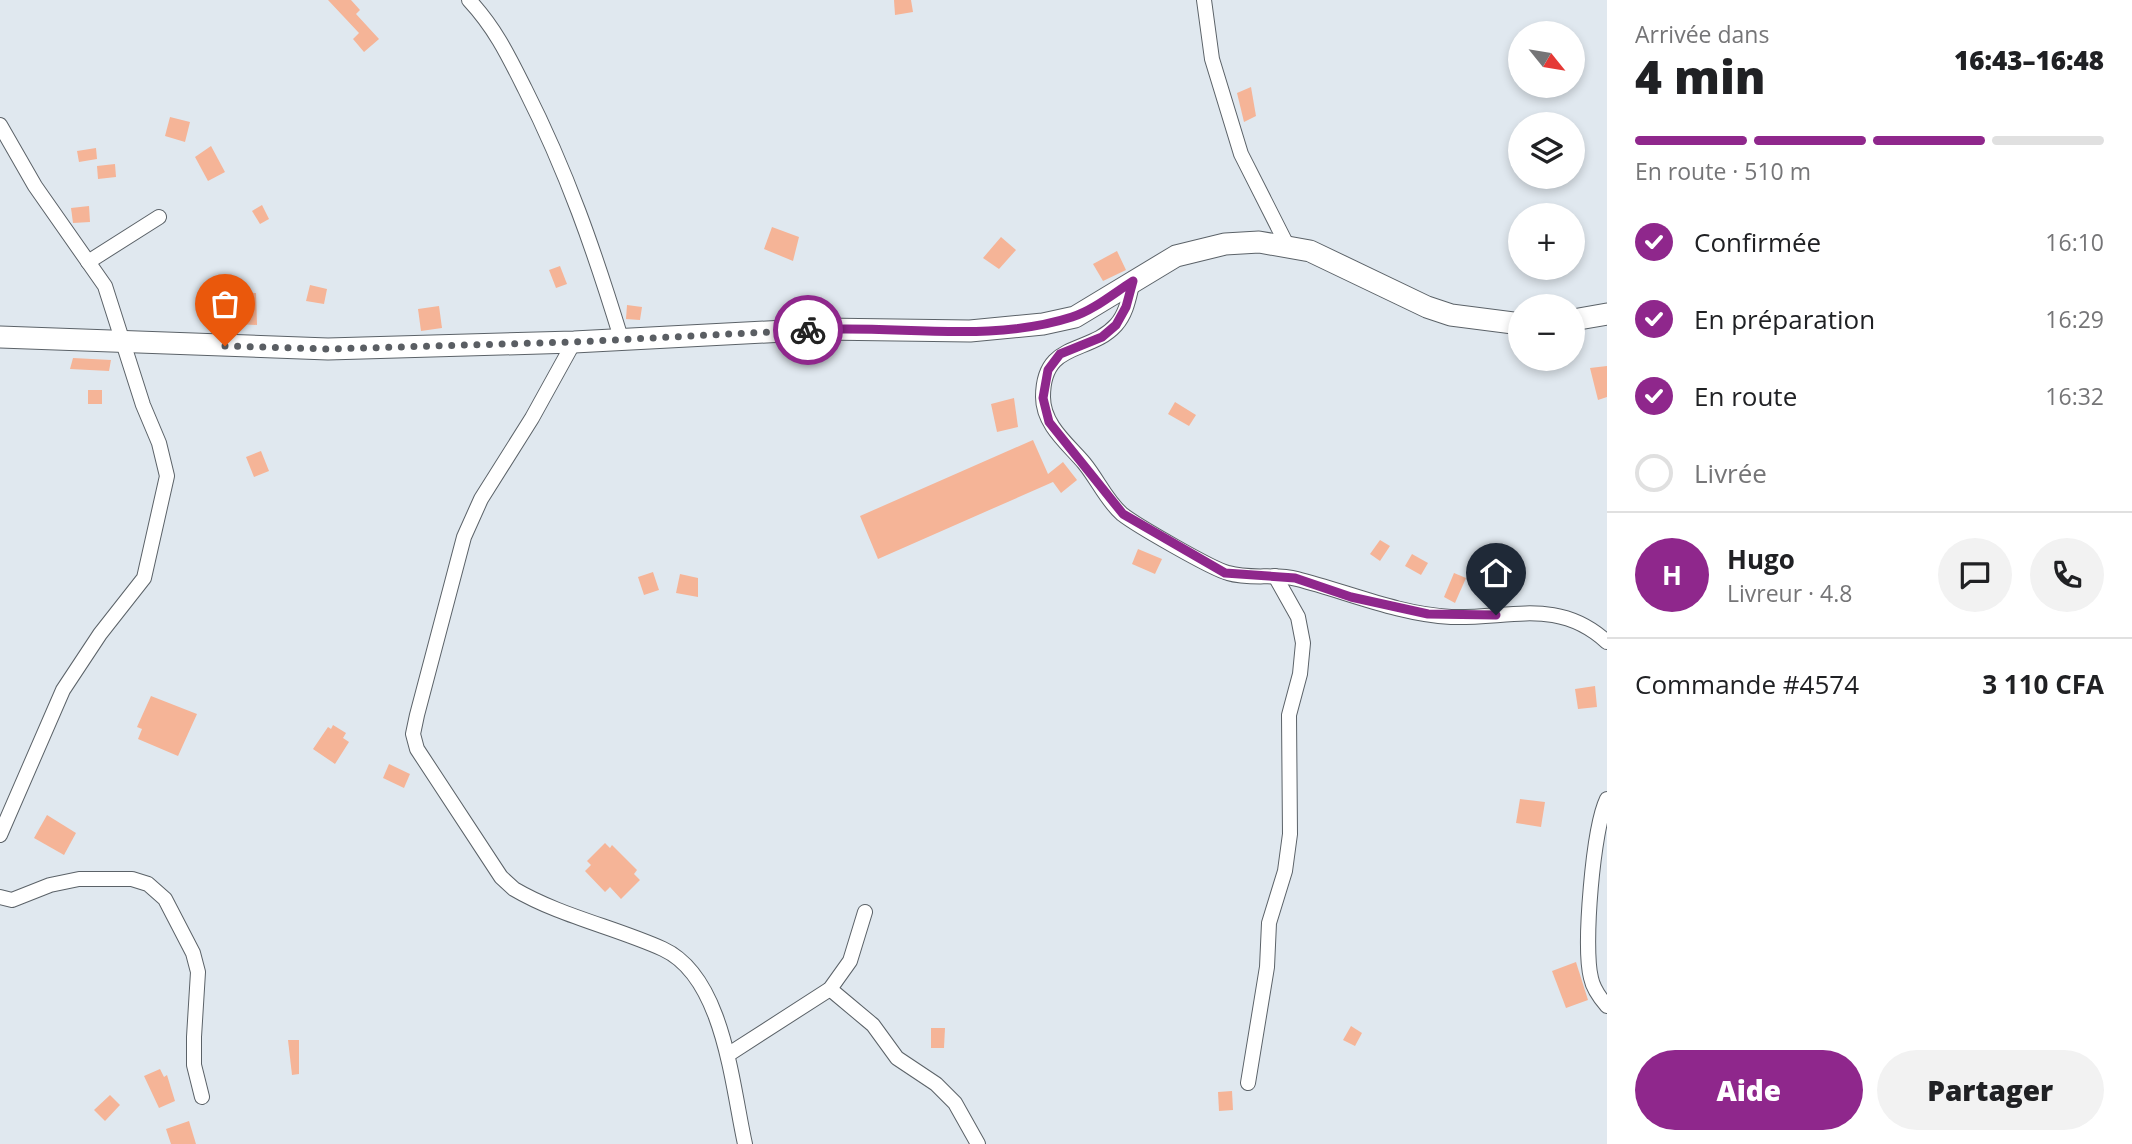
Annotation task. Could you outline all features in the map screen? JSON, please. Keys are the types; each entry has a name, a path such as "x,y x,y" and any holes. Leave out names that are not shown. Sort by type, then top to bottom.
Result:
{"street":[{"path":"469,0 492,25 541,121 586,225 621,338"},
{"path":"1204,0 1212,58 1241,154 1287,245"},
{"path":"0,125 35,186 105,286 122,343 159,443 167,476 144,578 100,634 63,690 0,835"},
{"path":"88,262 159,217"},
{"path":"0,337 328,349 574,342 822,329 970,331 1043,324 1075,317 1176,256 1201,248 1248,243 1287,245 1310,251 1426,307 1451,315 1508,322"},
{"path":"1133,281 1126,307 1116,325 1102,337 1060,354 1048,370 1043,398 1049,422 1123,514 1225,573 1275,576 1428,614 1469,617 1529,612 1560,615 1585,624 1607,642"},
{"path":"1585,318 1607,314"},
{"path":"574,342 532,418 481,499 464,537 417,715 413,734 416,749 501,877 514,889 666,950 699,981 729,1054 746,1144"},
{"path":"1248,1083 1267,967 1269,923 1286,872 1290,834 1289,716 1300,674 1303,643 1298,617 1275,576"},
{"path":"1607,799 1593,883 1589,954 1590,977 1607,1006"},
{"path":"0,897 12,900 50,885 79,879 132,879 148,884 165,899 192,953 198,972 194,1065 202,1097"},
{"path":"729,1054 830,989 849,961 865,912"},
{"path":"830,989 873,1025 897,1058 936,1084 955,1103 978,1144"}],"building":[{"path":"328,0 351,0 360,10 356,14 379,39 364,52 353,39 359,33"},
{"path":"894,0 911,0 913,12 895,15"},
{"path":"1251,87 1256,116 1244,122 1237,93"},
{"path":"170,117 190,122 185,142 165,136"},
{"path":"211,146 225,172 208,181 195,157"},
{"path":"96,148 97,159 79,162 77,151"},
{"path":"115,164 116,177 98,179 97,166"},
{"path":"262,205 269,219 260,224 252,211"},
{"path":"89,206 90,222 73,223 71,208"},
{"path":"772,227 799,237 793,261 764,249"},
{"path":"1001,237 1016,250 999,269 983,258"},
{"path":"1117,251 1126,270 1103,281 1093,264"},
{"path":"560,266 567,284 556,288 549,270"},
{"path":"310,285 327,289 324,304 306,301"},
{"path":"208,292 256,293 257,325 210,323"},
{"path":"627,305 642,307 640,320 626,319"},
{"path":"439,306 442,328 421,331 418,309"},
{"path":"73,358 111,360 109,371 70,369"},
{"path":"1607,366 1607,397 1598,400 1590,368"},
{"path":"88,390 102,390 102,404 88,404"},
{"path":"1014,398 1018,427 997,432 991,404"},
{"path":"1175,402 1196,415 1189,426 1168,414"},
{"path":"1033,440 1048,474 1063,462 1077,480 1061,493 1053,482 878,559 860,516"},
{"path":"261,451 269,471 254,477 246,457"},
{"path":"1380,540 1390,546 1380,561 1370,554"},
{"path":"1138,549 1162,559 1155,574 1132,564"},
{"path":"1412,554 1428,563 1421,575 1405,566"},
{"path":"653,572 659,590 644,595 638,577"},
{"path":"1454,573 1466,578 1455,603 1444,597"},
{"path":"680,574 698,578 698,597 676,593"},
{"path":"1595,686 1597,707 1578,709 1575,689"},
{"path":"151,696 197,714 178,756 138,739 142,729 137,727"},
{"path":"333,725 346,733 343,738 349,742 335,764 313,749 328,727 331,729"},
{"path":"389,764 410,774 404,788 383,778"},
{"path":"1520,799 1545,802 1541,827 1516,823"},
{"path":"47,815 76,833 64,855 34,838"},
{"path":"605,843 610,848 612,845 637,870 634,874 640,880 621,899 610,887 605,892 585,871 591,865 587,861"},
{"path":"1576,962 1588,1000 1566,1008 1552,971"},
{"path":"1351,1026 1362,1033 1355,1046 1343,1040"},
{"path":"931,1028 945,1028 944,1048 931,1048"},
{"path":"288,1040 299,1040 299,1074 292,1075"},
{"path":"160,1069 164,1077 167,1075 175,1101 159,1108 144,1076"},
{"path":"1232,1091 1233,1110 1219,1111 1218,1092"},
{"path":"110,1095 120,1105 105,1121 94,1110"},
{"path":"189,1121 196,1144 171,1144 166,1129"}],"way so far":[{"path":"225,346 328,349 574,342 808,330"}],"route":[{"path":"808,330 970,331 1043,324 1075,317 1133,281 1126,307 1116,325 1102,337 1060,354 1048,370 1043,398 1049,422 1123,514 1225,573 1295,578 1351,597 1428,614 1449,617 1496,615"}]}
